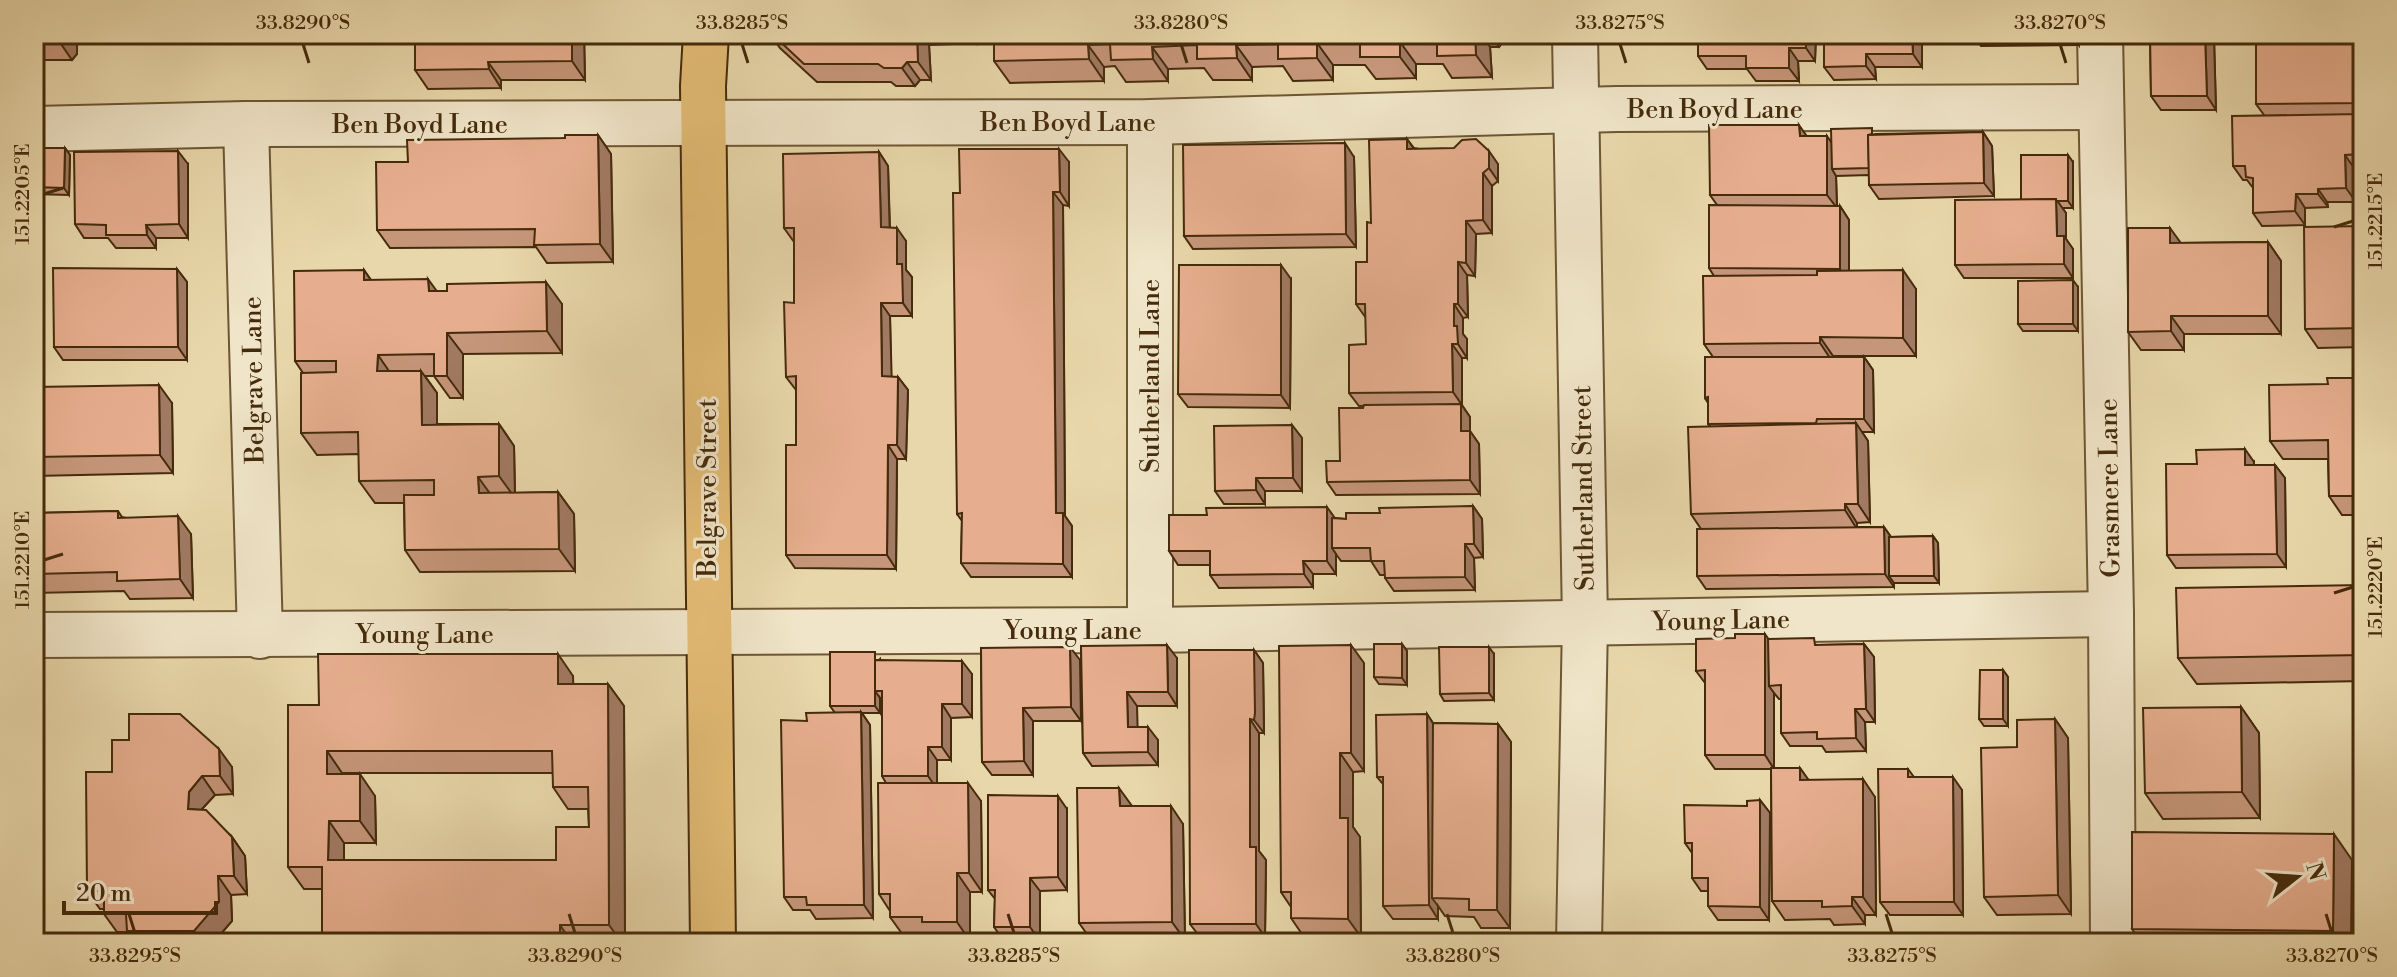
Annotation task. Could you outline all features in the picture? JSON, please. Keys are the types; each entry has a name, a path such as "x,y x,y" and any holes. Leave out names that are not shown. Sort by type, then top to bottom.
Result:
{"main road":[{"path":"697,34 704,105"},
{"name":"Belgrave Street","path":"706,34 708,632 713,943"}],"street":[{"name":"Sutherland Street","path":"1575,34 1585,622 1579,943"},
{"name":"Grasmere Lane","path":"2100,34 2111,614 2113,943"},
{"name":"Ben Boyd Lane","path":"34,129 246,124 704,105 1150,122 1577,110 2101,107"},
{"name":"Sutherland Lane","path":"1150,122 1150,630"},
{"name":"Belgrave Lane","path":"246,124 260,636"},
{"name":"Young Lane","path":"34,635 1150,630 2111,614"}],"building":[{"path":"34,34 60,34 57,38 34,38"},
{"path":"415,34 572,34 572,61 488,62 489,69 415,70"},
{"path":"772,34 917,34 918,62 907,62 902,68 884,68 878,64 804,64"},
{"path":"994,34 1475,34 1476,55 1437,56 1437,42 1400,42 1400,57 1360,57 1360,42 1317,43 1317,58 1278,59 1278,44 1236,45 1237,58 1197,59 1197,45 1152,47 1153,59 1111,60 1110,44 1088,45 1089,59 994,61"},
{"path":"1698,34 1806,34 1806,48 1789,48 1789,68 1746,68 1746,56 1698,56"},
{"path":"1824,34 1912,34 1913,54 1866,54 1866,66 1824,67"},
{"path":"2150,34 2205,34 2207,96 2151,96"},
{"path":"2256,34 2363,34 2363,103 2256,104"},
{"path":"2360,114 2361,154 2345,155 2346,188 2318,189 2318,194 2296,194 2295,211 2253,213 2253,178 2246,177 2245,166 2233,166 2232,116"},
{"path":"1709,125 1799,125 1800,136 1827,136 1827,195 1710,195"},
{"path":"1872,128 1872,134 1868,135 1869,168 1832,169 1831,129"},
{"path":"1983,132 1984,183 1869,185 1868,135"},
{"path":"565,135 598,135 600,244 534,245 535,229 377,230 376,162 408,162 407,140 565,138"},
{"path":"1407,139 1407,149 1454,148 1462,140 1476,139 1489,151 1489,168 1483,173 1483,220 1466,221 1466,263 1458,262 1458,304 1454,304 1454,326 1457,326 1458,344 1452,344 1453,392 1349,393 1349,345 1366,344 1365,304 1356,304 1356,262 1367,262 1367,222 1371,223 1369,140"},
{"path":"1345,143 1346,234 1184,236 1183,145"},
{"path":"34,148 65,148 64,188 34,187"},
{"path":"959,149 1059,149 1060,192 1053,192 1056,513 1063,513 1063,564 961,563 962,513 957,514 953,193 960,193"},
{"path":"178,151 179,224 146,225 147,235 106,235 106,225 75,224 74,152"},
{"path":"879,152 881,227 897,228 897,264 902,264 903,303 881,303 882,376 898,377 897,445 888,445 887,555 786,555 786,445 796,445 796,376 786,377 784,302 794,303 794,228 784,228 783,154"},
{"path":"2021,155 2068,155 2068,201 2021,200"},
{"path":"2056,199 2057,236 2064,236 2064,264 1955,265 1955,200"},
{"path":"1709,205 1840,206 1840,269 1709,268"},
{"path":"2363,226 2363,328 2305,329 2304,227"},
{"path":"2128,228 2170,228 2170,243 2268,242 2268,316 2171,316 2171,331 2128,332"},
{"path":"1179,265 1281,265 1281,395 1178,394"},
{"path":"53,268 177,269 178,347 54,347"},
{"path":"364,270 364,280 428,279 429,291 447,291 447,284 546,282 547,331 447,333 447,376 434,376 434,354 378,355 377,371 421,371 422,425 499,424 499,476 478,477 479,493 558,492 559,549 405,550 404,495 434,495 434,480 359,481 358,432 301,433 301,373 336,372 336,361 295,361 294,271"},
{"path":"1903,270 1903,338 1820,337 1820,343 1704,344 1703,276 1817,275 1817,271"},
{"path":"2073,280 2073,324 2018,324 2018,281"},
{"path":"1705,357 1864,357 1864,419 1817,419 1816,423 1708,424"},
{"path":"2327,378 2363,378 2363,496 2329,496 2328,440 2270,441 2269,385 2328,384"},
{"path":"159,385 160,455 34,457 34,387"},
{"path":"1461,404 1461,431 1470,431 1470,480 1327,482 1326,461 1340,461 1339,408"},
{"path":"1856,423 1858,504 1845,504 1845,510 1691,514 1688,427"},
{"path":"1292,425 1293,478 1256,478 1256,490 1215,491 1214,426"},
{"path":"2245,449 2245,465 2275,465 2277,554 2167,555 2166,464 2197,464 2196,450"},
{"path":"1473,506 1474,544 1465,544 1465,577 1385,578 1384,561 1371,561 1370,548 1332,548 1332,518 1346,519 1346,513 1380,513 1379,508"},
{"path":"1327,507 1327,561 1303,561 1304,574 1210,575 1210,551 1169,551 1169,515 1207,515 1206,508"},
{"path":"118,511 118,518 178,516 180,579 117,581 117,572 34,574 34,513"},
{"path":"1884,527 1885,574 1697,576 1697,529"},
{"path":"1933,536 1934,576 1889,576 1889,537"},
{"path":"2363,585 2363,655 2178,658 2176,588"},
{"path":"1735,634 1765,634 1765,755 1705,755 1705,670 1696,671 1696,639 1735,638"},
{"path":"1814,638 1815,645 1864,644 1866,709 1855,709 1856,738 1817,739 1817,732 1781,733 1781,685 1769,686 1768,639"},
{"path":"1374,644 1402,644 1402,678 1374,677"},
{"path":"1167,645 1168,692 1127,692 1128,727 1148,727 1148,752 1083,753 1081,646"},
{"path":"1351,645 1351,753 1340,753 1340,818 1348,818 1348,919 1291,918 1291,892 1281,892 1279,646"},
{"path":"1070,647 1071,707 1023,708 1024,761 982,762 981,648"},
{"path":"1439,647 1489,647 1489,693 1440,694"},
{"path":"1189,650 1254,650 1255,713 1254,720 1250,719 1250,847 1256,847 1256,924 1190,924"},
{"path":"830,652 875,652 875,706 830,706"},
{"path":"318,654 558,654 558,684 608,684 609,925 560,925 560,943 322,943 322,867 288,867 288,705 319,705","holes":["327,751 552,751 553,787 588,787 589,827 556,827 556,860 328,860 329,821 360,821 360,774 327,774"]},
{"path":"875,660 962,661 962,704 942,704 942,747 928,747 928,776 882,776 882,691 875,691"},
{"path":"1980,670 2003,670 2003,719 1979,719"},
{"path":"2241,707 2242,792 2145,793 2143,708"},
{"path":"861,712 864,905 807,905 806,897 784,897 781,720 807,721 806,713"},
{"path":"129,714 180,714 219,749 220,776 202,776 189,792 188,809 206,810 232,837 234,876 218,876 219,902 194,931 127,931 126,914 104,914 104,891 87,891 86,772 112,772 112,740 129,740"},
{"path":"1427,714 1429,905 1383,906 1383,777 1377,777 1376,715"},
{"path":"2055,719 2058,895 1984,897 1981,748 2017,747 2017,720"},
{"path":"1433,723 1498,724 1497,910 1469,910 1469,899 1432,898"},
{"path":"1771,768 1800,768 1800,780 1863,779 1863,897 1852,897 1852,906 1822,907 1822,901 1772,901"},
{"path":"1878,769 1908,769 1908,777 1953,777 1954,902 1880,902"},
{"path":"878,783 968,783 969,873 957,873 957,922 922,922 922,917 890,917 890,894 879,894"},
{"path":"1077,788 1119,788 1120,806 1171,806 1172,922 1079,923"},
{"path":"988,795 1058,796 1058,877 1030,878 1030,927 994,927 995,890 988,890"},
{"path":"1760,800 1760,907 1708,906 1708,878 1692,878 1692,843 1685,843 1684,805 1747,806 1747,801"},
{"path":"2132,832 2334,834 2333,931 2132,929"},
{"path":"974,940 974,943 946,943 946,941"}]}
